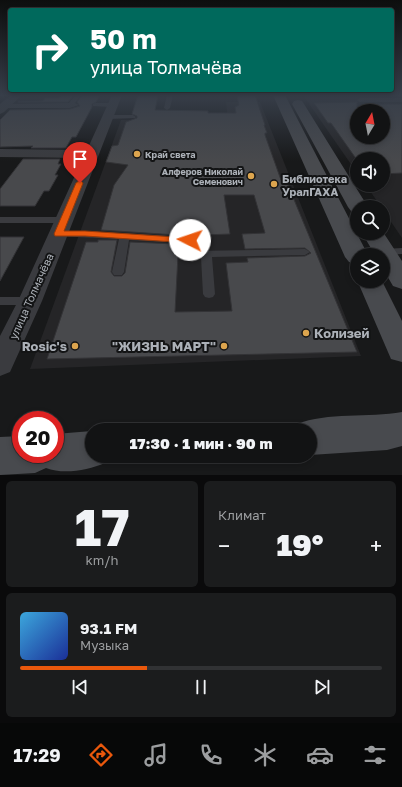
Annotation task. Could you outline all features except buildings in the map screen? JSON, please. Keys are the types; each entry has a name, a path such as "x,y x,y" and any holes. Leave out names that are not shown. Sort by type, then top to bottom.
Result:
{"main road":[{"path":"289,117 353,248"},
{"path":"306,117 354,200"},
{"path":"386,245 402,280"},
{"path":"372,288 402,350"},
{"path":"317,437 386,432 402,429"},
{"path":"64,452 85,451"},
{"path":"0,456 12,455"}],"street":[{"name":"улица Толмачёва","path":"0,364 30,301 92,154 104,117"},
{"path":"0,154 92,154"}],"lane":[{"path":"0,220 61,227 85,234 190,240 189,254 305,252"},
{"path":"118,272 125,236"},
{"path":"206,253 209,294"},
{"path":"0,301 30,301"}],"shaded area":[{"path":"228,117 266,117 361,356 30,369 121,120 228,121"},
{"path":"318,117 350,117 350,144 390,144 390,117 402,117 402,238 390,220 390,200 376,200 371,192 390,192 390,152 350,152 350,163"}],"place":[{"name":"Край света","path":"137,154"},
{"name":"Алферов Николай Семенович","path":"251,176"},
{"name":"Библиотека УралГАХА","path":"274,184"},
{"name":"Колизей","path":"306,333"},
{"name":"Rosic's","path":"75,346"},
{"name":"\"ЖИЗНЬ МАРТ\"","path":"224,346"}],"route":[{"path":"80,183 58,234 85,234 190,240"}]}
